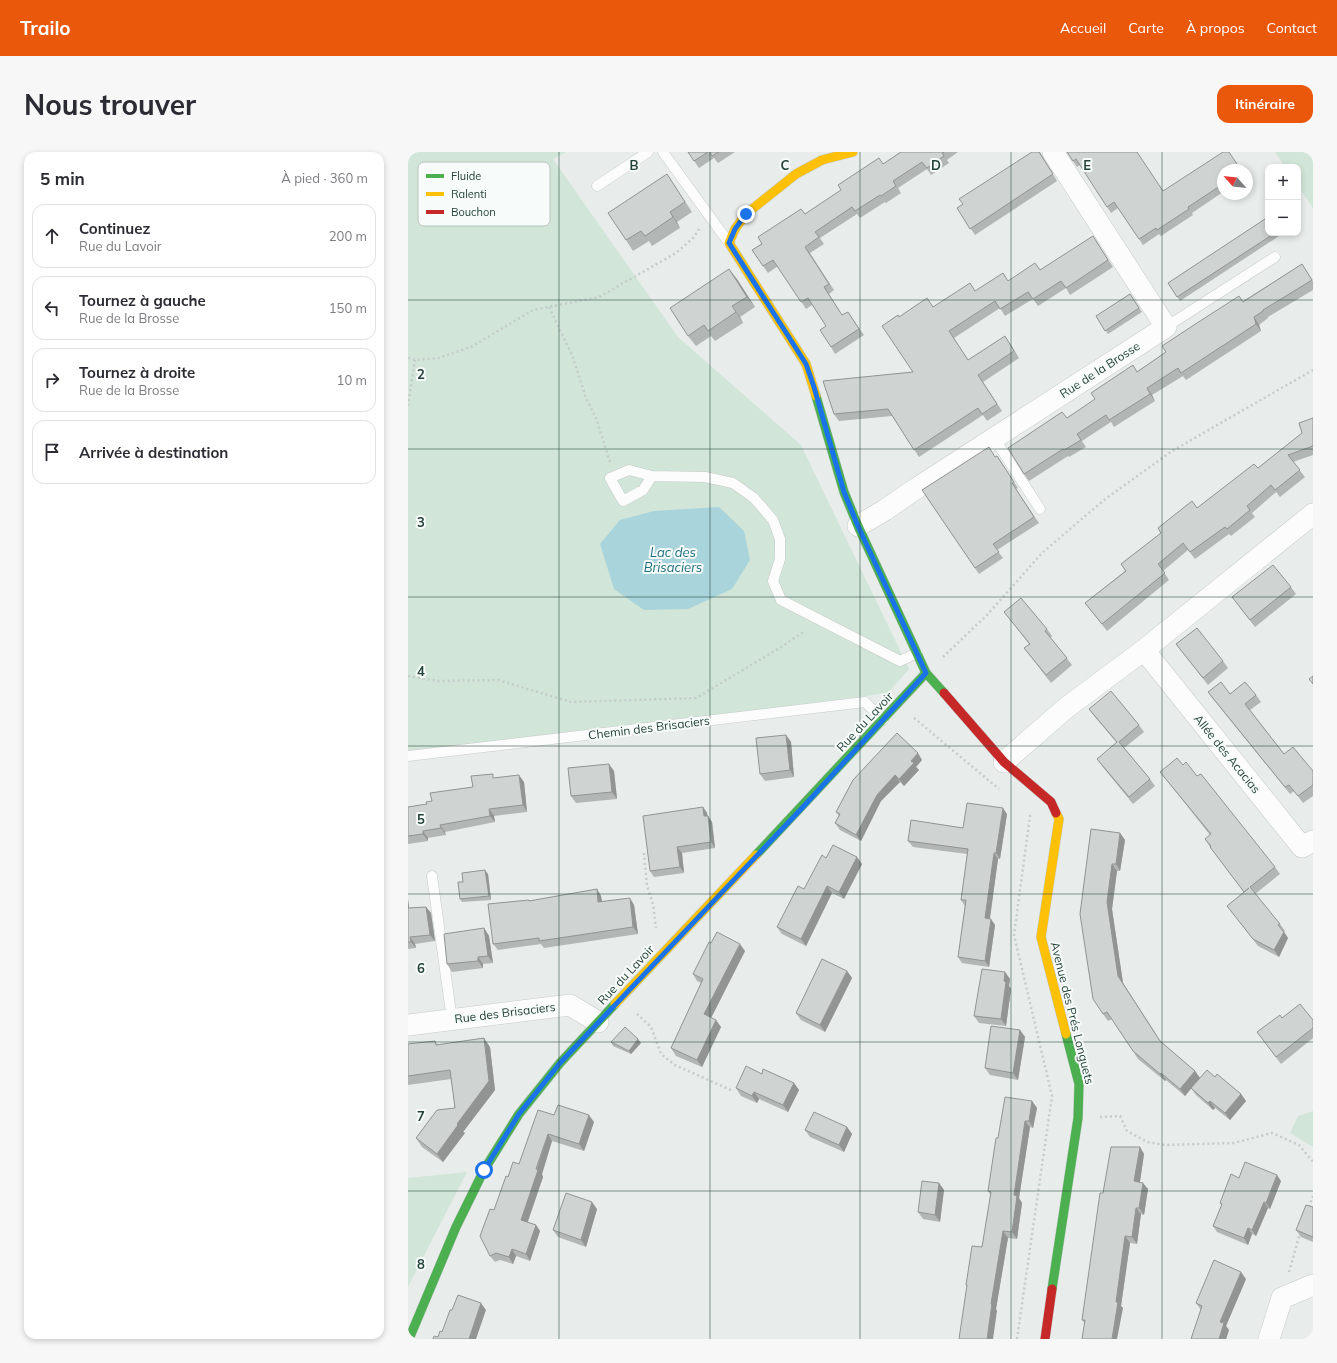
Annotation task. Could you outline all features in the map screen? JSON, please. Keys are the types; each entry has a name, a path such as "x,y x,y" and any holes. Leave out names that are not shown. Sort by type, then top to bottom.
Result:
{"street":[{"path":"853,152 822,160 796,174 746,214 735,229 729,243 806,364 844,492 858,526 926,673"},
{"path":"1053,152 1166,327"},
{"name":"Rue de la Brosse","path":"858,526 886,510 917,488 1166,327"},
{"path":"1004,762 1066,708 1144,650 1313,514"},
{"name":"Allée des Acacias","path":"1144,650 1302,847 1313,841"},
{"name":"Rue du Lavoir","path":"409,1339 456,1227 484,1170 519,1114 560,1063 898,705 926,673"},
{"name":"Avenue des Prés Longuets","path":"926,673 1004,762 1051,802 1059,819 1041,937 1079,1084 1078,1118 1046,1339"},
{"name":"Rue des Brisaciers","path":"408,1025 570,1006 598,1022"},
{"path":"1268,1339 1282,1298 1313,1286"}],"lane":[{"path":"597,186 648,152"},
{"path":"663,152 729,243"},
{"path":"1166,327 1275,257"},
{"path":"994,438 1040,509"},
{"path":"652,476 705,477 733,483 754,498 773,520 780,539 780,559 773,581 781,600 900,661 916,653"},
{"name":"Chemin des Brisaciers","path":"408,756 865,702 883,720"},
{"path":"432,876 452,1020"}],"path":[{"path":"408,358 415,360 439,358 471,347 533,310 599,297 676,254 693,238 709,214"},
{"path":"549,306 572,355 586,398 596,418 611,465"},
{"path":"408,406 415,360"},
{"path":"926,673 988,614 1042,553 1104,500 1172,451 1313,370"},
{"path":"408,676 438,680 498,680 571,702 696,698 778,650 802,633 813,617"},
{"path":"898,705 1000,790"},
{"path":"1017,1339 1052,1096 1014,935 1030,816 1024,810"},
{"path":"644,854 647,886 654,904 660,957"},
{"path":"635,1012 650,1027 661,1054 675,1064 733,1091"},
{"path":"1078,1118 1120,1116 1127,1131 1147,1142 1165,1145 1234,1143 1272,1133 1299,1145 1313,1162"},
{"path":"1308,1210 1313,1196"},
{"path":"1282,1298 1301,1231"}],"green space":[{"path":"408,152 566,152 553,159 678,337 801,445 909,669 888,693 408,756"},
{"path":"1275,152 1313,152 1313,208 1301,190 1301,164 1283,164"},
{"path":"1313,1111 1313,1147 1290,1133 1298,1116"},
{"path":"467,1172 408,1287 408,1178"}],"water":[{"name":"Lac des Brisaciers","path":"719,507 744,531 750,560 732,589 688,609 644,610 614,589 600,544 620,520 654,511"}],"building":[{"path":"688,152 708,152 694,161"},
{"path":"710,152 719,152 712,156"},
{"path":"901,152 944,152 942,153 944,156 927,168 922,162 893,181 896,186 881,196 880,195 855,211 852,207 815,232 819,237 805,247 829,284 824,287 842,315 848,312 859,329 831,347 820,330 826,326 808,298 801,302 773,260 763,266 752,250 762,244 758,237 801,209 805,214 841,190 838,185 879,158 883,164"},
{"path":"1032,152 1039,152 1053,174 970,229 957,208 963,204 959,199"},
{"path":"1067,152 1137,152 1163,191 1223,152 1229,152 1237,164 1217,164 1217,188 1157,230 1156,228 1139,239 1114,202 1107,207 1076,159 1073,161"},
{"path":"667,174 685,202 670,212 673,217 645,236 641,231 626,240 608,213"},
{"path":"1265,219 1265,236 1270,236 1177,297 1168,283"},
{"path":"1093,236 1108,260 1066,288 1061,281 1033,299 1028,292 1000,309 995,301 949,331 968,360 1005,336 1014,351 978,375 997,404 982,414 978,408 914,450 888,409 834,414 823,381 913,372 882,326 898,315 899,317 927,298 933,307 970,283 975,291 1003,273 1008,281 1035,263 1040,270"},
{"path":"1302,264 1312,280 1254,317 1256,324 1181,373 1178,368 1147,388 1150,394 1109,420 1106,415 1077,434 1081,440 1064,450 1063,449 1024,474 1008,448 1062,412 1067,418 1095,399 1091,393 1133,365 1137,372 1166,352 1162,346 1239,296 1243,302"},
{"path":"729,269 747,297 732,306 736,312 708,331 704,325 688,336 670,308"},
{"path":"1130,294 1139,308 1105,331 1096,316"},
{"path":"1313,418 1313,446 1288,455 1300,470 1275,490 1271,485 1247,506 1250,510 1227,529 1225,527 1190,552 1183,543 1158,564 1165,573 1102,624 1085,603 1126,571 1121,564 1161,533 1158,528 1192,501 1197,508 1254,464 1258,468 1302,433 1299,423"},
{"path":"989,447 995,457 997,456 1014,482 1012,483 1034,517 993,544 999,552 975,568 922,490"},
{"path":"1273,565 1291,587 1250,620 1232,597"},
{"path":"1021,598 1047,629 1045,631 1067,658 1046,675 1024,648 1030,644 1004,612"},
{"path":"1197,628 1223,661 1203,678 1176,644"},
{"path":"1313,676 1313,684 1309,679"},
{"path":"1221,682 1230,694 1245,682 1256,695 1245,704 1284,754 1293,747 1313,771 1313,785 1298,796 1289,785 1285,787 1208,692"},
{"path":"1111,691 1139,725 1119,742 1150,779 1129,797 1097,759 1117,742 1089,709"},
{"path":"897,733 918,753 911,761 914,763 899,779 895,775 877,795 856,835 835,823 840,814 836,812 853,780"},
{"path":"786,735 790,770 760,774 756,738"},
{"path":"1177,758 1183,765 1186,762 1197,776 1201,774 1275,867 1250,887 1280,924 1278,925 1284,932 1274,950 1253,939 1227,906 1249,888 1244,892 1205,839 1211,834 1160,772"},
{"path":"609,764 612,792 571,796 568,768"},
{"path":"493,774 493,778 519,775 523,805 489,809 490,816 440,825 441,828 423,831 423,834 408,836 408,807 427,804 426,802 432,801 430,793 473,787 471,776"},
{"path":"967,803 1003,808 996,853 994,853 985,918 991,919 985,961 958,957 966,900 961,900 968,849 908,841 911,820 963,828"},
{"path":"703,807 704,816 708,816 711,842 677,847 680,867 650,871 643,816"},
{"path":"1091,829 1120,833 1116,864 1112,864 1107,902 1118,976 1160,1041 1195,1071 1180,1089 1133,1051 1107,1012 1103,1014 1093,999 1080,914"},
{"path":"833,845 857,857 839,892 827,886 801,939 777,927 798,886 804,889 822,855 826,858"},
{"path":"485,870 489,896 460,899 458,882 463,882 462,873"},
{"path":"597,889 598,902 630,898 633,927 539,941 539,938 493,944 488,904 529,901"},
{"path":"426,907 430,935 410,937 411,942 408,942 408,908"},
{"path":"484,928 488,956 478,957 478,961 447,964 444,934"},
{"path":"717,932 740,944 704,1014 716,1020 697,1060 671,1048 703,979 693,974 709,942 711,943"},
{"path":"822,959 847,971 820,1025 796,1013"},
{"path":"982,969 1005,972 1004,981 1006,982 1001,1019 974,1016"},
{"path":"1300,1004 1313,1020 1313,1028 1276,1057 1257,1032 1280,1015 1282,1018"},
{"path":"991,1026 1020,1030 1013,1073 985,1068"},
{"path":"625,1027 638,1039 629,1051 611,1042"},
{"path":"484,1038 489,1081 437,1154 416,1138 437,1110 455,1108 450,1070 408,1076 408,1044 435,1041 436,1045"},
{"path":"746,1066 762,1074 763,1069 794,1083 783,1105 754,1092 752,1096 736,1088"},
{"path":"1207,1070 1215,1077 1217,1074 1241,1094 1225,1113 1210,1101 1208,1103 1191,1088"},
{"path":"1005,1097 1032,1101 1029,1121 1025,1121 1014,1195 1017,1196 1012,1232 1003,1231 987,1339 959,1339 972,1246 982,1247 991,1192 988,1191 996,1138 998,1138"},
{"path":"558,1105 589,1115 579,1144 548,1134 536,1169 538,1170 521,1220 536,1225 526,1254 512,1249 509,1257 496,1253 490,1256 480,1236 490,1209 494,1210 506,1176 508,1177 513,1162 519,1164 538,1110 554,1115"},
{"path":"814,1112 847,1127 839,1145 805,1130"},
{"path":"1111,1147 1140,1147 1134,1181 1143,1183 1139,1208 1136,1208 1132,1237 1125,1236 1116,1302 1118,1302 1112,1339 1082,1339 1085,1320 1082,1320 1100,1193 1103,1193"},
{"path":"1245,1162 1277,1175 1266,1203 1264,1202 1252,1230 1248,1228 1244,1238 1213,1226 1222,1204 1220,1203 1231,1174 1239,1178"},
{"path":"922,1181 939,1183 935,1215 918,1212"},
{"path":"566,1193 592,1202 581,1240 553,1230"},
{"path":"1306,1205 1313,1207 1313,1237 1296,1230"},
{"path":"1214,1260 1241,1272 1220,1322 1224,1323 1219,1339 1191,1339 1202,1306 1196,1303"},
{"path":"458,1295 481,1303 469,1339 433,1339 434,1336 438,1337 440,1331 442,1332 450,1310 452,1310"}],"traffic: fast":[{"path":"816,396 844,492 858,526 926,673 944,693"},
{"path":"756,855 926,673"},
{"path":"409,1339 456,1227 484,1170 519,1114 560,1063 615,1004"},
{"path":"1052,1289 1078,1118 1079,1084 1066,1034"}],"traffic: slow":[{"path":"816,396 806,364 729,243 735,229 746,214 796,174 822,160 853,152"},
{"path":"1056,813 1059,819 1041,937 1066,1034"},
{"path":"615,1004 756,855"}],"traffic: jam":[{"path":"944,693 1004,762 1051,802 1056,813"},
{"path":"1045,1339 1052,1289"}],"route":[{"path":"484,1170 519,1114 560,1063 802,808 926,673 858,526 844,492 806,364 729,243 735,229 746,214"}]}
